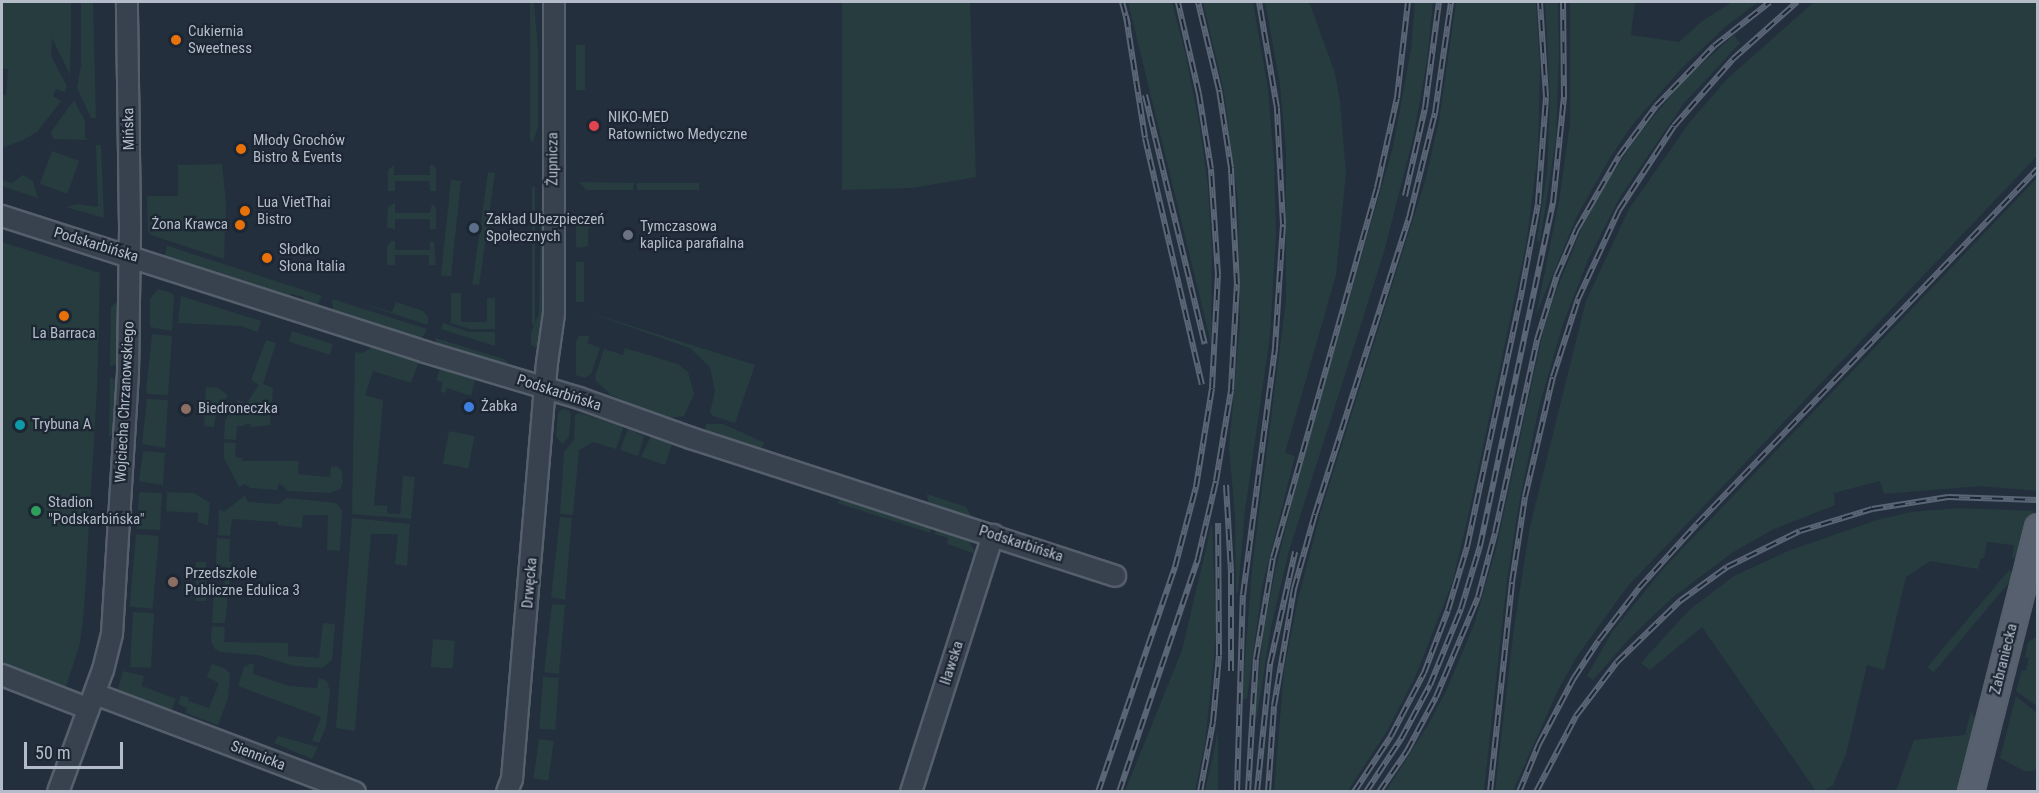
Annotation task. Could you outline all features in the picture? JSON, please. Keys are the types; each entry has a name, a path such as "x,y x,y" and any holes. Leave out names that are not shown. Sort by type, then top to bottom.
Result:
{"main road":[{"name":"Zabraniecka","path":"1971,792 2037,527"}],"street":[{"name":"Mińska","path":"127,2 130,256"},
{"name":"Żupnicza","path":"545,387 554,314 554,2"},
{"name":"Podskarbińska","path":"2,216 425,352 545,387 691,438 1115,576"},
{"name":"Wojciecha Chrzanowskiego","path":"58,792 92,702 112,634 128,373 130,256"},
{"name":"Drwęcka","path":"512,787 545,387"},
{"name":"Iławska","path":"911,792 993,535"},
{"name":"Siennicka","path":"2,675 92,702 355,792"}],"green space":[{"path":"2,2 71,2 71,34 70,75 52,38 51,56 67,86 65,92 56,89 53,96 61,101 37,132 2,148 2,95 6,95 8,69 2,69"},
{"path":"81,2 93,2 96,118 91,118 77,88 81,65"},
{"path":"530,2 534,2 538,50 538,127 533,142 530,140"},
{"path":"842,2 970,2 976,177 912,188 842,190"},
{"path":"1128,2 1172,2 1185,52 1200,127 1208,187 1212,251 1211,343"},
{"path":"1203,2 1253,2 1268,89 1274,161 1276,233 1270,336 1245,511 1238,593 1236,593 1235,516 1229,448 1240,324 1238,202 1224,92"},
{"path":"1265,2 1308,2 1311,7 1335,73 1340,101 1346,173 1336,275 1285,453 1295,456 1262,587 1247,699 1242,699 1252,568 1286,300 1286,151 1280,85"},
{"path":"1415,2 1433,2 1427,61 1414,134 1384,252 1289,551 1271,627 1257,717 1254,717 1263,634 1275,572 1298,477 1393,147 1411,49"},
{"path":"1456,2 1536,2 1540,66 1538,153 1526,245 1468,517 1452,583 1416,675 1387,731 1347,792 1274,791 1284,670 1298,599 1321,511 1425,181 1439,121"},
{"path":"1545,2 1558,2 1559,55 1556,138 1540,242 1537,241 1547,172 1550,98"},
{"path":"1570,2 1635,2 1631,35 1679,42 1701,22 1732,2 1758,2 1725,27 1682,68 1633,124 1611,156 1577,216 1536,315 1559,201 1570,123"},
{"path":"1814,2 2037,2 2037,156 1627,587 1576,658 1558,690 1513,791 1495,791 1514,627 1530,526 1586,301 1629,209 1689,123 1727,79"},
{"path":"1734,35 1740,43 1684,103 1620,197 1587,262 1563,324 1539,407 1519,504 1507,580 1484,791 1386,791 1428,725 1447,689 1475,622 1496,549 1543,332 1555,294 1583,225 1602,189 1639,134 1684,80"},
{"path":"576,45 585,45 585,90 576,90"},
{"path":"74,100 85,121 85,137 88,140 53,139 51,132"},
{"path":"96,145 101,145 104,218 66,207 77,204 98,207"},
{"path":"52,151 79,161 67,194 40,184"},
{"path":"222,164 226,202 224,259 151,235 148,231 147,196 178,196 178,165"},
{"path":"394,165 394,175 430,175 430,165 433,165 436,169 436,191 430,191 429,181 395,181 395,191 388,191 388,170"},
{"path":"488,172 495,173 479,285 472,284"},
{"path":"23,175 33,181 38,198 2,186 2,180 12,183"},
{"path":"2037,178 2037,491 1980,486 1884,494 1880,481 1834,493 1835,505 1772,530 1732,553 1672,598 1629,639 1593,680 1587,676 1612,632 1663,569"},
{"path":"451,180 461,181 451,277 441,275"},
{"path":"579,182 634,183 633,190 586,190"},
{"path":"637,183 699,183 699,190 637,190"},
{"path":"532,187 535,187 535,325 532,325"},
{"path":"395,203 395,213 430,213 432,204 436,208 436,229 430,229 430,219 395,219 395,229 387,228 388,207"},
{"path":"541,208 546,208 545,312 538,349 531,345 531,332 539,314"},
{"path":"586,217 597,217 588,229 588,246 579,248 576,247 576,227"},
{"path":"391,241 395,241 395,250 430,250 430,241 434,242 436,265 429,265 429,255 395,255 395,265 387,265 387,246"},
{"path":"2,242 100,273 97,388 84,609 80,643 65,690 2,666"},
{"path":"167,245 322,296 317,305 308,306 303,297 291,294 288,296 255,284 251,287 209,274 165,256"},
{"path":"576,262 584,262 584,302 576,302"},
{"path":"158,289 172,293 174,297 172,331 150,327 150,299"},
{"path":"451,293 461,293 461,322 487,322 487,298 495,298 495,329 470,329 451,323"},
{"path":"181,296 261,321 258,332 241,326 178,323"},
{"path":"332,299 427,329 423,337 417,339 333,312"},
{"path":"119,301 117,364 110,366 111,306"},
{"path":"396,302 423,311 428,317 428,325 360,303 392,312"},
{"path":"584,311 755,365 735,423 713,416 710,412 715,391 710,367 690,348"},
{"path":"443,323 469,332 495,332 495,346 441,329"},
{"path":"292,331 333,344 329,355 289,341"},
{"path":"152,334 172,336 168,395 148,394 146,391"},
{"path":"579,336 590,336 587,343 600,348 591,374 584,378 576,375 576,341"},
{"path":"435,338 504,359 508,363 454,353 437,346"},
{"path":"266,340 276,343 263,384 273,388 270,425 237,426 236,440 224,439 225,420 238,400 246,404 259,385 251,380"},
{"path":"373,347 419,361 411,383 373,371 365,395 383,400 374,505 387,506 387,513 400,514 403,476 415,477 411,519 352,514 355,352 362,353"},
{"path":"625,348 678,364 688,372 694,394 684,416 669,418 644,409 611,395 596,381 595,377 604,349 623,355"},
{"path":"440,369 475,380 471,396 447,388 445,393 441,392 442,382 436,380"},
{"path":"110,377 118,382 117,430 109,437"},
{"path":"206,387 218,388 228,395 216,415 214,427 204,426"},
{"path":"147,399 168,400 165,448 142,444"},
{"path":"562,409 570,411 571,415 569,437 562,444 556,436 558,413"},
{"path":"579,413 622,426 623,429 616,449 593,442 579,450 573,515 560,514 564,452 574,440 575,415"},
{"path":"706,424 723,424 765,443 759,451 705,433"},
{"path":"628,429 644,436 638,456 620,450"},
{"path":"449,431 475,436 468,468 443,463"},
{"path":"651,436 672,444 665,465 641,457"},
{"path":"224,442 236,443 235,457 242,458 243,461 299,461 298,474 330,477 331,466 338,467 342,472 343,483 340,489 330,493 288,491 279,483 277,490 250,488 245,484 239,487 224,458"},
{"path":"143,451 165,453 163,485 139,481"},
{"path":"141,492 162,493 160,530 137,529"},
{"path":"167,492 194,493 210,503 208,525 198,522 198,513 166,511"},
{"path":"927,494 966,507 972,517 971,521 929,506"},
{"path":"244,496 248,502 279,504 287,498 336,503 342,510 340,551 327,550 328,515 303,515 302,528 278,525 278,522 232,519 230,536 218,535 219,509 224,512"},
{"path":"842,496 931,525 930,533 837,503"},
{"path":"1959,508 2034,511 2024,552 2012,558 2014,545 1987,542 1984,558 1981,558 1978,569 1930,561 1906,577 1884,670 1867,665 1846,754 1833,785 1823,791 1816,791 1702,627 1650,670 1641,663 1689,610 1734,576 1788,551 1877,520 1911,512"},
{"path":"560,517 572,518 565,600 551,597"},
{"path":"352,518 410,524 407,566 395,564 398,534 371,534 355,731 336,728"},
{"path":"1212,523 1216,628 1205,743 1195,791 1125,791 1182,650"},
{"path":"938,527 967,537 976,554 947,544 948,538 934,534"},
{"path":"136,534 159,536 153,609 130,607"},
{"path":"217,538 230,539 229,562 232,562 225,623 212,623 214,594 224,594 226,567 216,566"},
{"path":"196,562 206,562 206,601 196,601"},
{"path":"2009,570 2015,575 1933,672 1927,667"},
{"path":"552,604 565,605 559,674 544,672"},
{"path":"133,612 154,613 151,668 130,667"},
{"path":"323,623 335,624 332,660 322,668 294,666 258,655 220,652 211,642 212,626 225,627 224,642 288,643 288,656 319,658"},
{"path":"2037,637 2037,706 2016,691 2022,670 2026,671 2029,658 2025,657 2028,642"},
{"path":"433,639 455,641 452,669 431,667"},
{"path":"212,664 226,669 230,674 228,698 218,725 186,713 187,708 178,704 181,695 189,698 188,701 209,708 219,683 207,677"},
{"path":"254,664 253,674 289,686 317,688 319,678 327,681 330,691 326,727 319,743 312,741 321,717 238,686 244,667"},
{"path":"123,671 144,676 142,686 176,699 172,710 217,727 213,730 120,695 122,691 118,689"},
{"path":"543,677 559,678 555,730 539,729"},
{"path":"2016,696 2037,713 2037,769 2032,771 2024,771 2000,758"},
{"path":"1971,711 1976,720 1958,791 1896,791 1914,740 1965,735"},
{"path":"1218,729 1218,791 1205,791 1214,751"},
{"path":"278,736 318,747 312,759 274,743"},
{"path":"539,739 554,741 548,781 533,779"}],"railway":[{"path":"1122,2 1128,25"},
{"path":"1098,792 1175,567 1196,487 1212,388 1218,275 1211,169 1199,94 1178,2"},
{"path":"1119,792 1198,558 1216,481 1231,390 1237,284 1231,168 1219,90 1198,2"},
{"path":"1237,792 1243,595 1275,348 1283,224 1277,108 1259,2"},
{"path":"1248,792 1256,658 1273,558 1377,188 1397,98 1408,2"},
{"path":"1405,196 1425,108 1439,2"},
{"path":"1268,792 1274,706 1294,589 1315,514 1410,214 1435,113 1451,2"},
{"path":"1354,792 1391,736 1424,673 1448,610 1467,547 1538,204 1546,97 1540,2"},
{"path":"1366,792 1401,739 1430,685 1461,609 1480,546 1553,203 1564,97 1563,2"},
{"path":"1379,792 1407,751 1436,697 1478,597 1495,533 1537,340 1557,275 1577,229 1619,156 1656,106 1714,46 1770,2"},
{"path":"1490,792 1512,582 1525,497 1553,377 1578,299 1619,210 1674,126 1733,59 1797,2"},
{"path":"1126,16 1145,138 1202,385"},
{"path":"1145,95 1205,344"},
{"path":"1519,792 1539,744 1574,678 1599,640 1639,588 1697,524 2038,169"},
{"path":"1226,485 1231,573 1231,671"},
{"path":"1536,792 1576,716 1617,662 1680,601 1727,567 1800,531 1872,509 1948,497 2038,500"},
{"path":"1200,792 1213,722 1219,655 1218,523"},
{"path":"1257,792 1270,664 1295,552"}],"place":[{"name":"Cukiernia Sweetness","path":"176,40"},
{"name":"NIKO-MED Ratownictwo Medyczne","path":"594,126"},
{"name":"Młody Grochów Bistro & Events","path":"241,149"},
{"name":"Lua VietThai Bistro","path":"245,211"},
{"name":"Żona Krawca","path":"240,225"},
{"name":"Zakład Ubezpieczeń Społecznych","path":"474,228"},
{"name":"Tymczasowa kaplica parafialna","path":"628,235"},
{"name":"Słodko Słona Italia","path":"267,258"},
{"name":"La Barraca","path":"64,316"},
{"name":"Żabka","path":"469,407"},
{"name":"Biedroneczka","path":"186,409"},
{"name":"Trybuna A","path":"20,425"},
{"name":"Stadion \"Podskarbińska\"","path":"36,511"},
{"name":"Przedszkole Publiczne Edulica 3","path":"173,582"}]}
